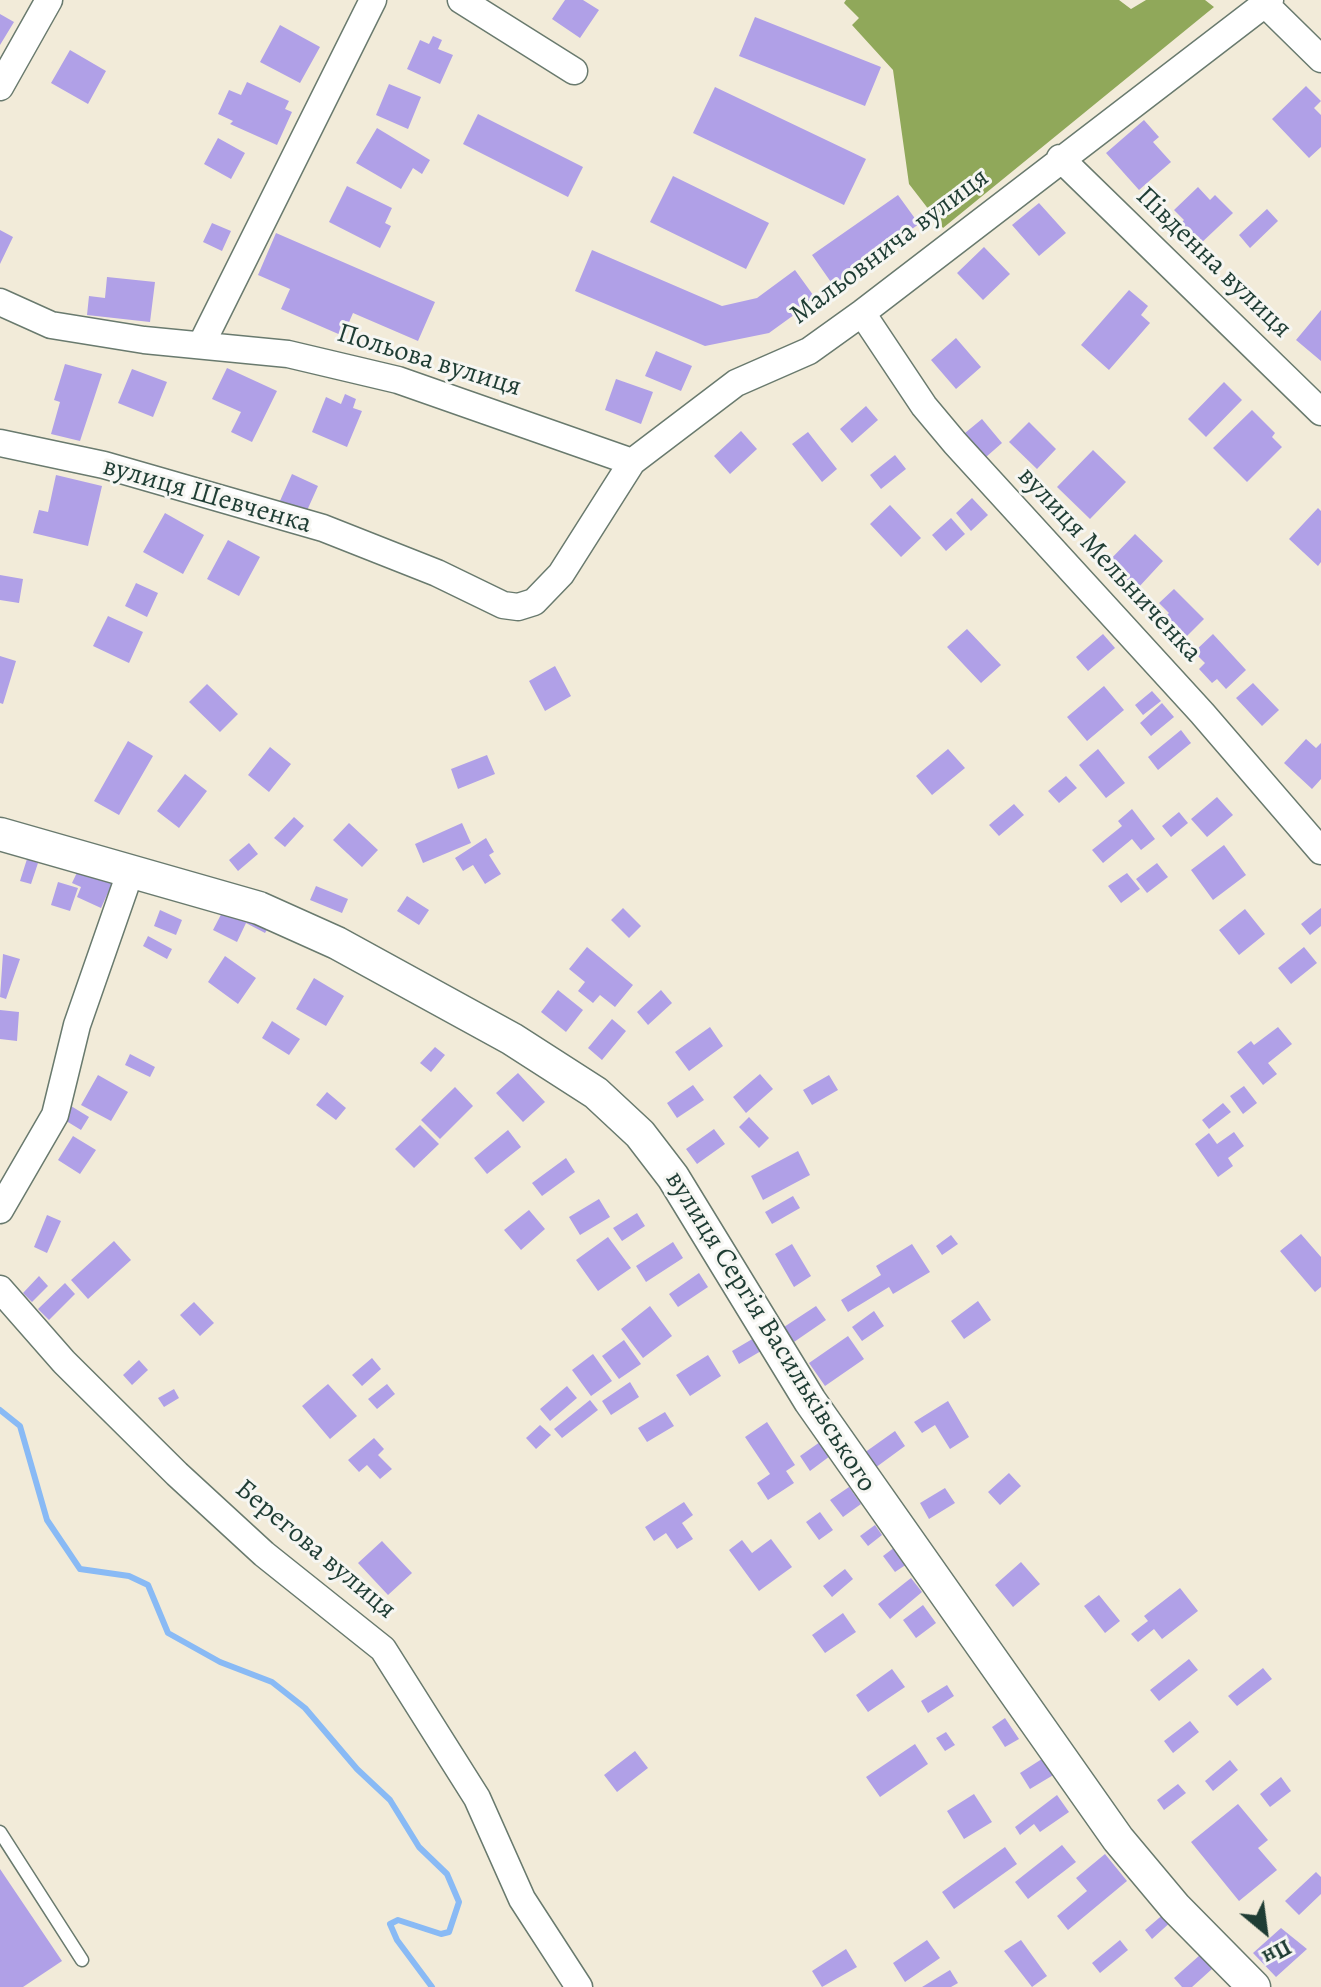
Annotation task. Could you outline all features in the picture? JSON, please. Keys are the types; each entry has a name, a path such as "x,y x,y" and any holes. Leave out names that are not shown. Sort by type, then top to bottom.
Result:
{"street":[{"path":"0,87 49,0"},
{"path":"201,345 373,0"},
{"path":"461,0 574,71"},
{"path":"1268,2 1321,59"},
{"name":"Мальовнича вулиця","path":"409,562 503,605 518,607 534,602 561,574 632,462 736,383 809,351 862,313 1060,158 1268,2"},
{"name":"Південна вулиця","path":"1060,158 1321,412"},
{"name":"Польова вулиця","path":"0,302 51,325 288,354 398,380 632,462"},
{"name":"вулиця Мельниченка","path":"862,313 924,406 955,443 1202,713 1321,851"},
{"name":"вулиця Шевченка","path":"0,443 104,465 219,497 323,528 409,562"},
{"path":"0,834 131,870 77,1025 55,1115 0,1210"},
{"name":"вулиця Сергія Васильківського","path":"131,870 259,908 337,943 512,1039 596,1093 640,1134 673,1177 850,1461 1118,1839 1175,1907 1254,1987"},
{"name":"Берегова вулиця","path":"0,1289 64,1362 177,1474 264,1554 383,1649 477,1798 522,1899 579,1987"}],"lane":[{"path":"0,1832 82,1960"}],"green space":[{"path":"846,0 1119,0 1131,9 1146,0 1205,0 1214,7 943,228 909,184 893,70 852,25 859,18 844,3"}],"building":[{"path":"565,0 583,0 599,10 580,38 552,19"},
{"path":"0,14 14,22 0,45"},
{"path":"755,17 881,67 865,106 739,56"},
{"path":"280,25 320,47 300,83 260,62"},
{"path":"433,36 442,40 438,49 453,55 440,84 407,69 420,40 429,44"},
{"path":"70,50 106,71 88,104 51,83"},
{"path":"247,82 289,101 285,109 292,112 277,145 230,124 233,121 218,114 229,90 241,95"},
{"path":"389,84 421,97 408,129 376,115"},
{"path":"1306,86 1321,101 1314,108 1321,115 1321,147 1309,158 1272,119"},
{"path":"715,87 866,159 844,205 693,133"},
{"path":"478,114 583,167 568,197 463,144"},
{"path":"1144,120 1159,137 1153,142 1171,162 1139,190 1106,153"},
{"path":"377,128 430,160 422,174 413,168 401,189 356,163"},
{"path":"218,138 245,153 231,179 204,164"},
{"path":"673,176 769,223 746,269 650,222"},
{"path":"347,186 392,208 385,223 391,226 380,248 329,222"},
{"path":"1198,187 1210,200 1215,195 1233,213 1199,245 1179,225 1184,220 1174,210"},
{"path":"898,195 919,224 833,285 812,255"},
{"path":"1039,203 1066,233 1039,256 1012,225"},
{"path":"1267,209 1278,221 1250,248 1239,235"},
{"path":"212,223 231,231 222,251 203,242"},
{"path":"0,230 13,237 0,264"},
{"path":"276,233 435,302 418,341 353,313 343,336 281,309 290,289 258,275"},
{"path":"984,247 1010,274 983,300 957,273"},
{"path":"592,250 722,306 757,298 795,270 816,299 769,333 705,346 575,291"},
{"path":"107,277 155,282 150,322 87,315 89,296 105,298"},
{"path":"1129,290 1148,306 1141,315 1150,323 1109,370 1081,345"},
{"path":"1321,310 1321,361 1296,340"},
{"path":"956,338 981,367 956,389 931,360"},
{"path":"656,351 692,366 681,391 645,376"},
{"path":"65,364 102,374 80,441 51,434 60,402 54,400"},
{"path":"227,368 277,391 252,442 231,432 241,412 212,399"},
{"path":"132,369 167,382 153,417 118,403"},
{"path":"616,379 653,392 641,424 605,410"},
{"path":"1224,382 1242,400 1206,437 1188,419"},
{"path":"345,394 356,399 353,408 362,411 347,447 312,432 326,397 341,404"},
{"path":"866,406 878,420 852,443 840,429"},
{"path":"1252,410 1275,433 1272,437 1282,447 1247,482 1213,448"},
{"path":"982,419 1002,443 986,457 965,433"},
{"path":"1029,422 1056,449 1037,469 1009,442"},
{"path":"741,431 757,449 730,474 714,456"},
{"path":"808,432 837,469 822,482 792,444"},
{"path":"1093,450 1126,482 1090,519 1057,487"},
{"path":"895,455 906,469 881,489 870,475"},
{"path":"292,474 318,486 305,515 279,503"},
{"path":"56,475 102,486 88,546 33,533 39,510 48,512"},
{"path":"972,498 988,515 971,531 956,513"},
{"path":"890,505 921,538 901,557 870,524"},
{"path":"1318,508 1321,511 1321,562 1318,566 1289,539"},
{"path":"165,513 204,535 183,574 143,552"},
{"path":"951,518 965,534 946,551 932,535"},
{"path":"1135,534 1163,561 1138,588 1106,564"},
{"path":"228,540 260,557 239,596 207,579"},
{"path":"0,575 23,579 19,603 0,600"},
{"path":"136,583 158,593 147,617 125,606"},
{"path":"1174,589 1204,619 1178,645 1164,632 1170,626 1163,619 1169,613 1159,603"},
{"path":"108,616 143,632 129,663 93,646"},
{"path":"967,629 1001,665 981,683 947,647"},
{"path":"1103,634 1115,648 1088,671 1076,657"},
{"path":"1213,634 1246,670 1226,689 1217,679 1212,683 1199,669 1205,663 1194,652"},
{"path":"0,656 16,661 3,704 0,703"},
{"path":"555,666 571,696 545,711 529,681"},
{"path":"1253,683 1279,710 1262,726 1236,698"},
{"path":"207,684 238,714 220,732 189,702"},
{"path":"1104,686 1124,710 1087,741 1067,717"},
{"path":"1152,691 1161,701 1143,715 1135,705"},
{"path":"1162,703 1174,717 1151,736 1140,723"},
{"path":"1181,730 1191,743 1158,770 1148,757"},
{"path":"1306,739 1316,748 1321,743 1321,779 1312,789 1284,763"},
{"path":"128,741 153,756 119,815 94,801"},
{"path":"270,747 291,764 269,792 248,775"},
{"path":"948,749 965,768 932,795 916,776"},
{"path":"1098,749 1125,783 1106,798 1079,765"},
{"path":"487,755 495,774 458,789 451,769"},
{"path":"185,774 207,791 179,828 157,811"},
{"path":"1066,776 1077,788 1059,803 1048,791"},
{"path":"1217,797 1233,815 1207,837 1191,819"},
{"path":"1014,804 1024,815 999,836 989,825"},
{"path":"1132,809 1155,839 1141,850 1132,839 1103,863 1092,850 1122,826 1118,821"},
{"path":"1179,812 1188,823 1171,837 1162,826"},
{"path":"294,817 304,826 285,847 274,838"},
{"path":"349,823 378,850 362,867 333,840"},
{"path":"462,823 471,843 423,863 415,844"},
{"path":"486,838 494,852 489,855 501,874 485,884 473,865 463,871 455,858"},
{"path":"249,843 258,854 238,871 229,860"},
{"path":"1224,845 1246,875 1213,900 1191,870"},
{"path":"27,859 38,863 31,884 20,881"},
{"path":"82,862 115,877 101,908 77,897 81,887 72,883"},
{"path":"1157,863 1168,877 1147,893 1136,879"},
{"path":"1127,873 1140,889 1121,903 1108,886"},
{"path":"58,882 78,888 70,911 51,905"},
{"path":"316,886 348,899 342,913 310,900"},
{"path":"407,896 429,910 419,925 397,911"},
{"path":"229,899 272,921 265,933 246,923 237,942 213,930"},
{"path":"623,908 641,926 629,938 611,920"},
{"path":"1321,908 1321,926 1310,935 1301,924"},
{"path":"1245,909 1265,934 1239,955 1219,930"},
{"path":"160,910 182,920 176,935 154,926"},
{"path":"148,936 172,949 167,959 143,946"},
{"path":"587,947 633,985 615,1007 600,995 593,1003 578,991 585,982 569,969"},
{"path":"1304,947 1317,963 1291,984 1278,968"},
{"path":"3,954 20,959 6,999 0,997"},
{"path":"225,956 256,978 238,1004 208,982"},
{"path":"314,978 344,996 326,1026 296,1009"},
{"path":"558,990 583,1010 566,1032 541,1012"},
{"path":"661,990 672,1003 648,1025 637,1012"},
{"path":"0,1010 19,1012 17,1041 0,1039"},
{"path":"612,1019 626,1031 602,1060 588,1048"},
{"path":"272,1021 300,1039 289,1055 262,1038"},
{"path":"710,1027 723,1046 689,1071 675,1052"},
{"path":"1278,1027 1292,1044 1268,1063 1277,1074 1263,1085 1237,1052 1251,1041 1254,1045"},
{"path":"435,1047 445,1055 431,1072 420,1063"},
{"path":"130,1054 155,1067 150,1077 125,1065"},
{"path":"518,1073 545,1102 523,1122 496,1093"},
{"path":"760,1074 773,1089 746,1113 733,1097"},
{"path":"98,1075 128,1092 111,1121 81,1105"},
{"path":"829,1075 838,1090 812,1105 803,1090"},
{"path":"693,1085 704,1100 677,1118 667,1103"},
{"path":"1244,1086 1257,1103 1243,1114 1230,1096"},
{"path":"455,1087 473,1106 440,1139 421,1120"},
{"path":"327,1092 346,1108 336,1120 316,1105"},
{"path":"1223,1103 1231,1112 1209,1129 1202,1120"},
{"path":"71,1106 89,1117 81,1130 63,1119"},
{"path":"749,1117 769,1138 759,1148 739,1127"},
{"path":"420,1125 439,1144 414,1168 395,1149"},
{"path":"714,1129 725,1144 697,1164 686,1149"},
{"path":"508,1130 521,1147 487,1174 474,1158"},
{"path":"1234,1132 1244,1146 1228,1158 1233,1166 1218,1177 1195,1144 1209,1133 1217,1144"},
{"path":"73,1136 96,1150 80,1174 58,1160"},
{"path":"798,1151 810,1175 763,1200 751,1176"},
{"path":"566,1158 575,1172 542,1196 532,1183"},
{"path":"793,1196 800,1208 772,1224 765,1212"},
{"path":"599,1199 610,1217 580,1235 569,1217"},
{"path":"529,1210 545,1229 521,1250 504,1230"},
{"path":"637,1213 645,1226 622,1241 613,1228"},
{"path":"47,1215 61,1221 47,1253 34,1247"},
{"path":"1301,1234 1321,1257 1321,1287 1315,1292 1280,1251"},
{"path":"951,1235 958,1244 942,1255 936,1246"},
{"path":"608,1237 631,1268 598,1291 576,1260"},
{"path":"114,1241 131,1260 88,1299 71,1280"},
{"path":"673,1242 683,1258 646,1282 636,1266"},
{"path":"792,1244 811,1276 794,1287 775,1254"},
{"path":"912,1244 930,1272 893,1294 889,1287 848,1312 841,1300 881,1275 876,1266"},
{"path":"699,1273 708,1287 678,1307 669,1294"},
{"path":"39,1276 48,1286 32,1302 23,1293"},
{"path":"65,1283 75,1294 49,1320 38,1309"},
{"path":"978,1301 991,1320 964,1339 951,1321"},
{"path":"194,1302 214,1323 200,1336 180,1315"},
{"path":"650,1306 672,1336 643,1358 621,1329"},
{"path":"816,1306 826,1320 794,1342 784,1327"},
{"path":"874,1311 884,1326 862,1341 852,1327"},
{"path":"848,1336 864,1359 825,1386 809,1363"},
{"path":"754,1338 761,1351 739,1364 732,1351"},
{"path":"624,1340 641,1364 619,1379 602,1356"},
{"path":"593,1354 612,1381 591,1396 572,1370"},
{"path":"708,1355 721,1376 690,1396 676,1375"},
{"path":"372,1358 381,1369 362,1386 352,1375"},
{"path":"139,1360 148,1370 132,1385 123,1375"},
{"path":"630,1382 639,1397 611,1415 602,1401"},
{"path":"328,1384 357,1416 330,1439 302,1406"},
{"path":"387,1384 395,1394 377,1409 368,1399"},
{"path":"567,1386 577,1398 550,1421 540,1409"},
{"path":"174,1389 179,1398 164,1407 158,1398"},
{"path":"590,1400 598,1410 562,1438 554,1429"},
{"path":"948,1401 969,1437 950,1449 935,1425 922,1433 914,1422"},
{"path":"665,1412 674,1426 647,1442 638,1428"},
{"path":"767,1422 795,1465 786,1471 794,1483 768,1500 757,1483 770,1474 745,1437"},
{"path":"540,1425 551,1435 536,1449 526,1438"},
{"path":"895,1431 905,1446 875,1468 864,1453"},
{"path":"374,1438 384,1449 378,1455 392,1469 380,1479 367,1465 359,1472 348,1460"},
{"path":"820,1442 830,1456 810,1471 800,1456"},
{"path":"1009,1473 1021,1486 1000,1505 988,1492"},
{"path":"849,1487 861,1504 843,1517 830,1500"},
{"path":"945,1488 955,1503 929,1519 920,1503"},
{"path":"684,1502 693,1515 682,1523 693,1539 677,1549 666,1533 654,1541 645,1527"},
{"path":"820,1512 833,1530 819,1540 806,1522"},
{"path":"875,1525 882,1535 868,1546 860,1536"},
{"path":"771,1539 792,1567 759,1591 729,1550 742,1540 752,1553"},
{"path":"382,1541 412,1573 388,1595 358,1563"},
{"path":"895,1547 907,1564 895,1572 883,1556"},
{"path":"1021,1562 1040,1584 1013,1607 995,1585"},
{"path":"845,1569 853,1579 832,1597 823,1586"},
{"path":"911,1578 922,1592 890,1619 878,1604"},
{"path":"1180,1588 1198,1611 1162,1639 1154,1629 1138,1642 1131,1634 1148,1621 1144,1616"},
{"path":"1099,1595 1120,1621 1105,1633 1084,1606"},
{"path":"923,1605 936,1623 916,1638 903,1620"},
{"path":"843,1613 856,1632 825,1653 812,1635"},
{"path":"1189,1659 1198,1670 1159,1701 1150,1690"},
{"path":"1263,1668 1272,1679 1237,1706 1228,1696"},
{"path":"892,1669 905,1687 868,1712 856,1695"},
{"path":"947,1685 954,1696 928,1713 921,1701"},
{"path":"1005,1718 1019,1739 1005,1747 992,1727"},
{"path":"1190,1721 1199,1732 1173,1753 1164,1741"},
{"path":"946,1732 955,1745 945,1751 936,1738"},
{"path":"915,1744 928,1764 880,1797 866,1777"},
{"path":"635,1751 648,1768 617,1792 604,1775"},
{"path":"1045,1757 1055,1774 1030,1789 1020,1773"},
{"path":"1230,1760 1238,1770 1213,1791 1205,1781"},
{"path":"1281,1777 1291,1791 1270,1807 1260,1794"},
{"path":"1178,1784 1186,1793 1164,1810 1157,1800"},
{"path":"974,1794 992,1822 964,1839 947,1811"},
{"path":"1057,1795 1069,1812 1040,1832 1034,1824 1020,1835 1015,1827"},
{"path":"1238,1804 1268,1840 1258,1848 1277,1870 1239,1901 1191,1842"},
{"path":"1062,1845 1076,1862 1028,1899 1015,1882"},
{"path":"1005,1847 1017,1864 954,1909 942,1892"},
{"path":"1105,1854 1127,1881 1068,1930 1057,1916 1087,1891 1076,1878"},
{"path":"0,1869 62,1961 23,1987 0,1987"},
{"path":"1316,1872 1321,1877 1321,1894 1299,1915 1285,1901"},
{"path":"1166,1912 1173,1920 1152,1939 1145,1930"},
{"path":"1281,1928 1307,1949 1276,1977 1253,1953"},
{"path":"927,1940 940,1958 905,1982 893,1963"},
{"path":"1021,1940 1047,1976 1032,1987 1004,1951"},
{"path":"1120,1940 1128,1950 1100,1973 1092,1963"},
{"path":"846,1949 857,1967 822,1987 812,1971"},
{"path":"1200,1955 1212,1969 1192,1987 1182,1987 1174,1978"},
{"path":"950,1970 958,1983 951,1987 922,1987"}],"waterway":[{"path":"0,1410 20,1426 47,1520 80,1569 129,1576 148,1585 168,1633 220,1662 272,1682 305,1708 357,1769 390,1800 419,1847 447,1874 459,1902 449,1932 441,1934 398,1920 390,1924 397,1940 432,1987"}]}
